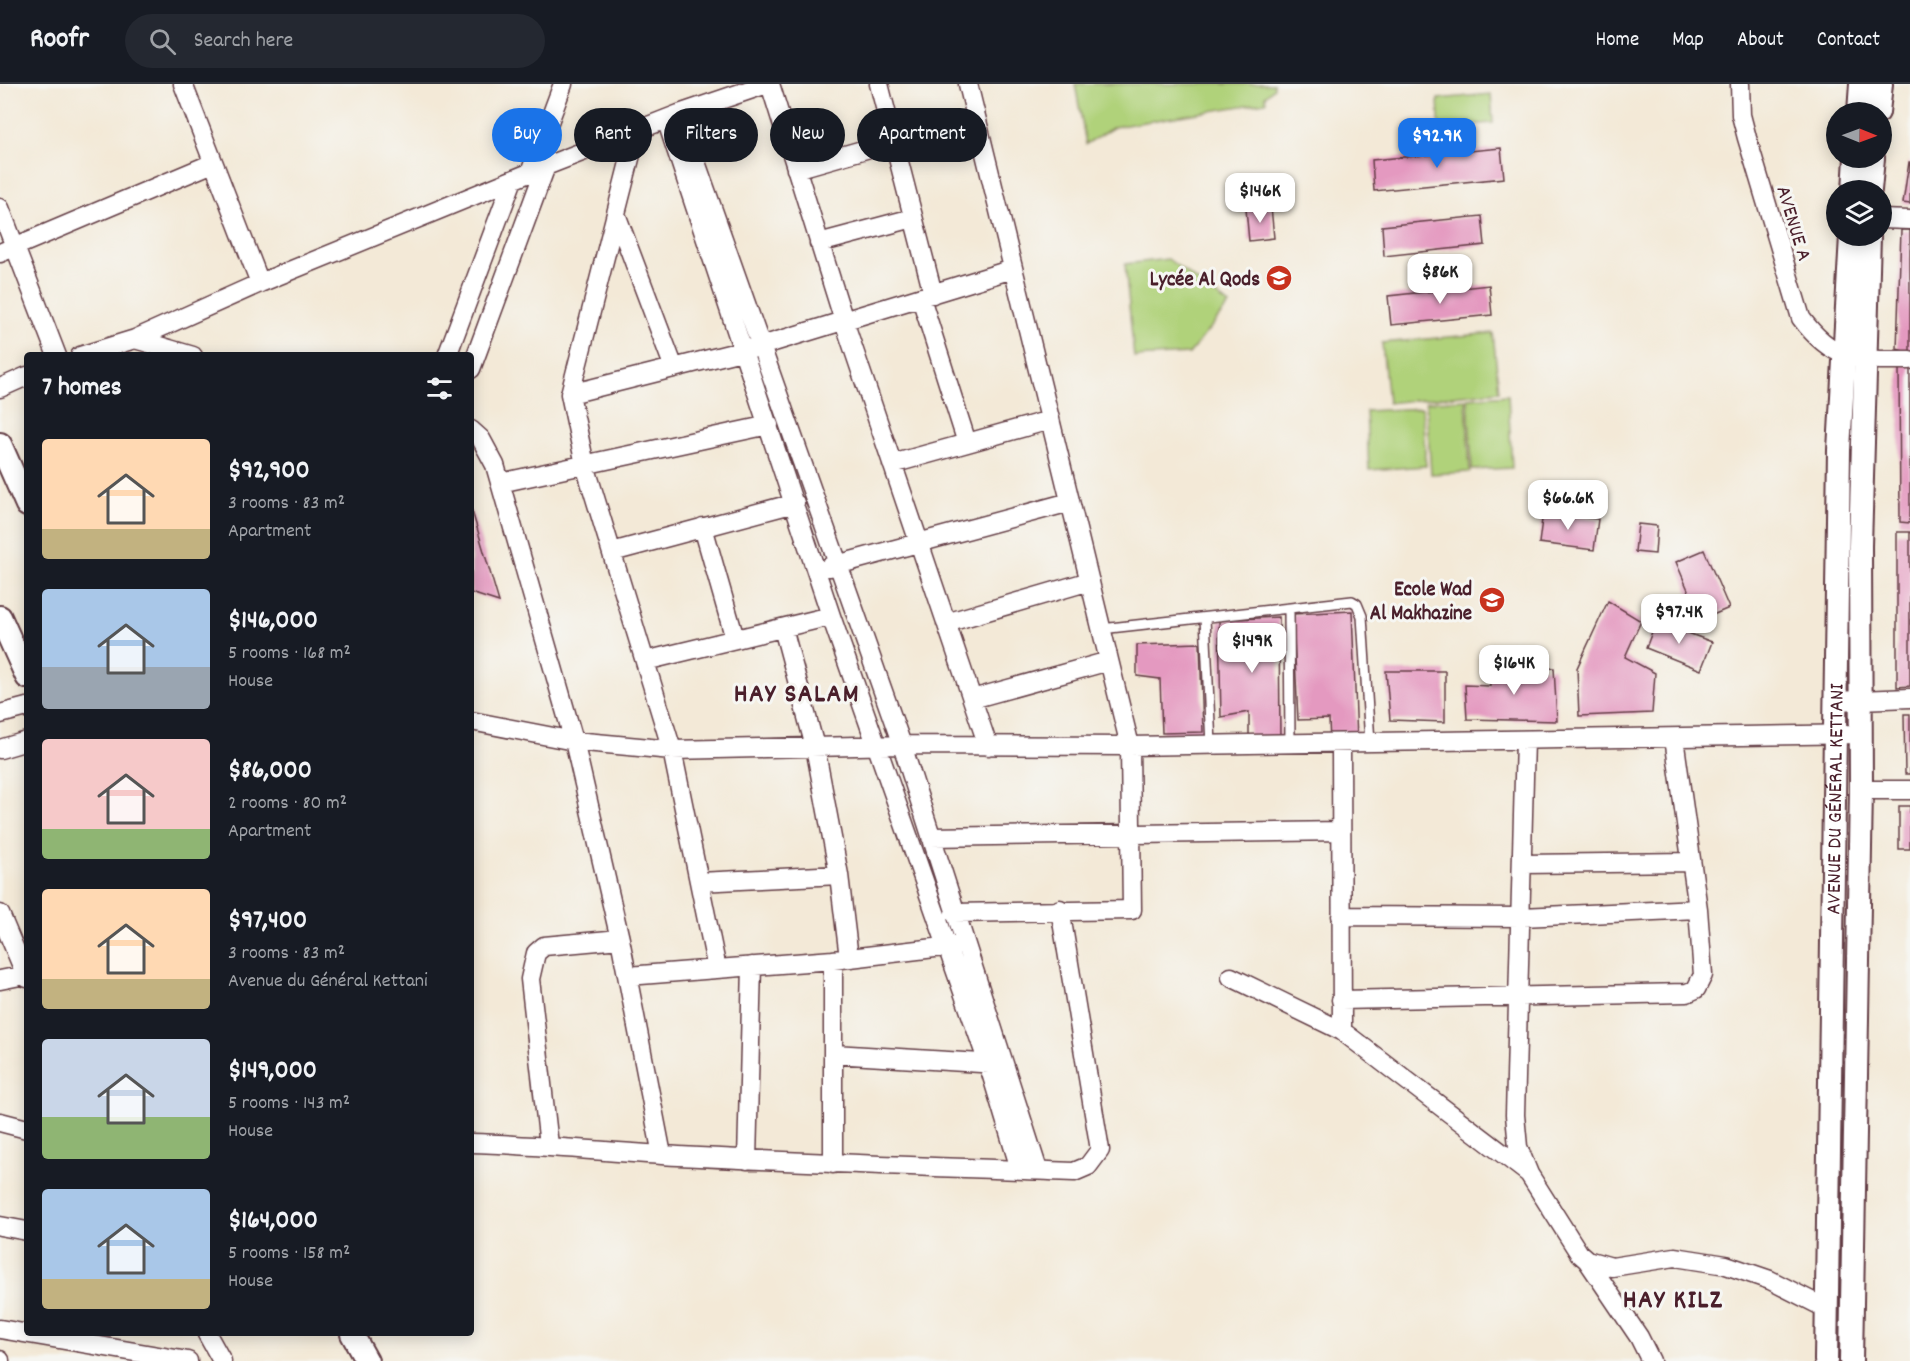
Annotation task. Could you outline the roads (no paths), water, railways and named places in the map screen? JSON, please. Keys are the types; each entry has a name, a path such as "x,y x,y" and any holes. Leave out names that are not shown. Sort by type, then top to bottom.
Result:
{"street":[{"path":"183,84 260,283"},
{"path":"474,360 538,170 563,84"},
{"path":"697,108 769,84 844,321 988,746"},
{"path":"879,84 885,108"},
{"path":"954,913 1060,909 1132,910 1130,746 968,84"},
{"name":"AVENUE A","path":"1740,84 1747,138 1801,318 1819,338 1843,356"},
{"path":"1860,102 1861,84"},
{"path":"1879,102 1881,84"},
{"path":"796,169 857,152"},
{"path":"93,352 135,339 260,283 574,156"},
{"path":"629,162 570,394 585,465 672,750 717,969"},
{"path":"689,162 753,349 838,564 902,745 954,913 956,945"},
{"path":"899,162 913,218 927,296 968,443"},
{"path":"8,249 213,163"},
{"path":"448,352 512,182"},
{"path":"0,208 8,249 55,352"},
{"path":"616,214 674,368"},
{"path":"819,243 913,218"},
{"path":"1892,219 1910,219"},
{"name":"AVENUE DU GÉNÉRAL KETTANI","path":"1826,1361 1834,735 1843,356 1850,246"},
{"name":"AVENUE DU GÉNÉRAL KETTANI","path":"1851,1361 1861,790 1860,546 1869,246"},
{"path":"570,394 753,349 1013,269"},
{"path":"135,339 179,352"},
{"path":"753,349 769,424 831,616 878,746 956,945 1029,1170"},
{"path":"1843,356 1866,360 1910,360"},
{"path":"0,388 24,377"},
{"path":"892,464 1050,420"},
{"path":"500,483 769,424"},
{"path":"474,433 490,452 574,741 620,939 662,1155"},
{"path":"0,444 24,498"},
{"path":"612,552 795,502"},
{"path":"816,570 1070,502"},
{"path":"703,527 735,639"},
{"path":"946,623 1090,581"},
{"path":"645,661 831,616"},
{"path":"0,617 24,670"},
{"path":"783,628 815,747 839,874 841,959 834,1054 832,1164"},
{"path":"972,699 1109,660"},
{"path":"1835,701 1910,698"},
{"path":"0,714 24,708"},
{"path":"474,722 574,741 672,750 902,745 1130,746 1370,743 1861,734"},
{"path":"1341,1000 1687,993 1696,989 1703,975 1698,909 1674,738"},
{"path":"1525,740 1515,1115 1518,1147 1529,1174 1579,1253 1587,1260 1639,1337 1651,1361"},
{"path":"0,749 24,742"},
{"path":"1341,743 1342,1031"},
{"path":"1861,790 1910,790"},
{"path":"931,837 1340,831"},
{"path":"1523,864 1691,862"},
{"path":"699,882 839,874"},
{"path":"474,1143 549,1145 747,1160 1074,1172 1088,1166 1100,1150 1060,909"},
{"path":"1341,916 1522,917 1698,909"},
{"path":"0,914 24,971"},
{"path":"549,1145 530,979 536,953 544,946 620,939"},
{"path":"627,976 841,959 956,945"},
{"path":"747,1160 752,966"},
{"path":"0,980 24,976"},
{"path":"1231,977 1342,1031 1529,1174"},
{"path":"834,1054 995,1064"},
{"path":"0,1122 24,1128"},
{"path":"0,1226 24,1230"},
{"path":"1587,1260 1612,1267 1675,1257 1726,1265 1770,1281 1827,1309"},
{"path":"0,1329 24,1333"},
{"path":"41,1336 188,1361"},
{"path":"208,1336 222,1361"},
{"path":"353,1336 367,1361"}],"lane":[{"path":"1101,629 1352,601 1357,604 1362,616 1370,743"},
{"path":"1289,609 1290,744"},
{"path":"1205,618 1211,745"}],"place":[{"name":"Lycée Al Qods","path":"1279,278"},
{"name":"Ecole Wad Al Makhazine","path":"1492,600"}],"district":[{"name":"HAY SALAM","path":"797,692"},
{"name":"HAY KILZ","path":"1673,1298"}]}
